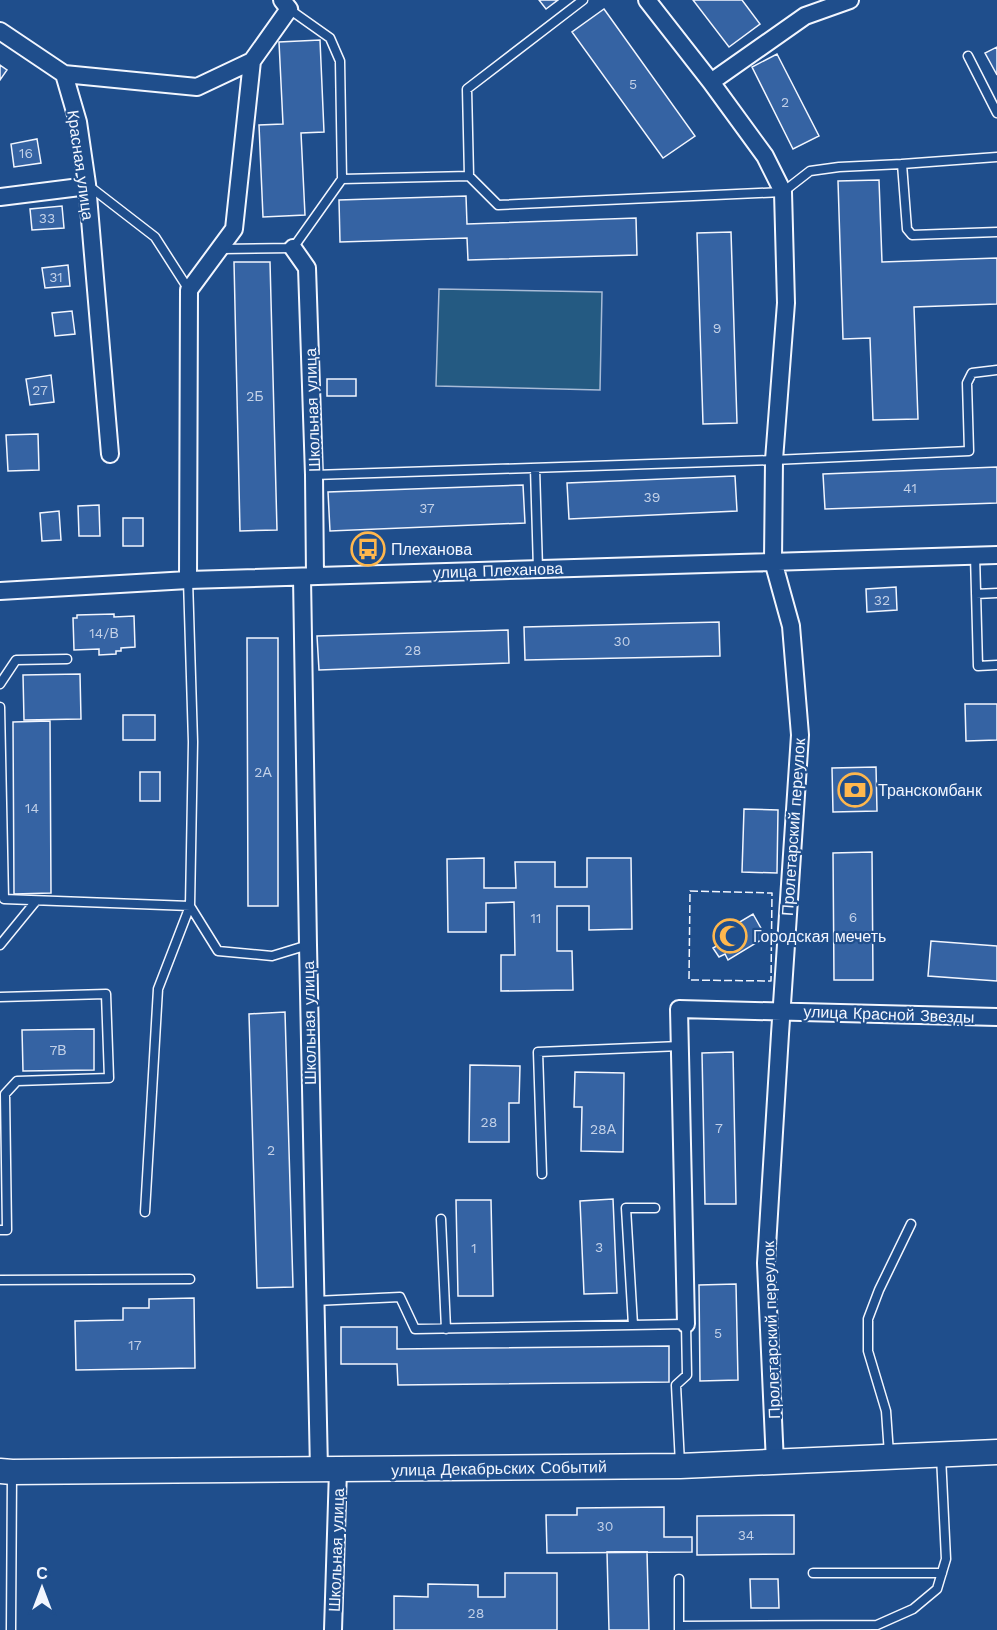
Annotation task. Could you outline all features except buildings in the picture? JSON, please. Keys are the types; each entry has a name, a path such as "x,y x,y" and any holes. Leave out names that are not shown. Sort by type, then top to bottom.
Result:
{"street":[{"path":"647,0 765,156 783,192"},
{"path":"711,82 805,16 850,0"},
{"path":"188,580 189,290 234,229 252,61 285,4"},
{"path":"0,31 64,74 197,87 252,61"},
{"name":"Красная улица","path":"64,74 78,122 87,184 110,454"},
{"path":"0,197 80,187 87,184"},
{"name":"Пролетарский переулок","path":"775,1463 766,1263 800,735 791,626 773,561 774,460 786,303 783,192"},
{"name":"Школьная улица","path":"293,248 307,268 314,475 308,577 308,945 315,1301 328,1470 333,1630"},
{"name":"улица Плеханова","path":"0,591 188,580 997,555"},
{"name":"улица Красной Звезды","path":"680,1046 680,1009 997,1017"},
{"path":"680,1046 686,1324"},
{"name":"улица Декабрьских Событий","path":"6,1472 680,1466 997,1452"}],"lane":[{"path":"583,0 467,89 469,176 498,205 783,192 810,171 839,167 997,157"},
{"path":"220,249 293,248 342,179 340,61 330,38 285,4"},
{"path":"968,56 997,113"},
{"path":"903,164 907,229 912,235 997,232"},
{"path":"342,179 469,176"},
{"path":"87,184 155,237 189,290"},
{"path":"314,475 774,460 969,451 967,383 972,373 997,370"},
{"path":"535,468 538,569"},
{"path":"975,555 978,666 997,665"},
{"path":"145,1212 158,989 190,906 193,741 188,580"},
{"path":"976,594 997,593"},
{"path":"0,684 16,660 67,659"},
{"path":"0,707 4,899 190,906"},
{"path":"0,945 36,900"},
{"path":"190,906 218,951 272,956 308,945"},
{"path":"0,997 106,994 109,1078 17,1081 5,1094 7,1230 0,1230"},
{"path":"542,1174 538,1052 680,1046"},
{"path":"633,1325 626,1208 655,1208"},
{"path":"441,1220 446,1329"},
{"path":"890,1458 886,1411 868,1351 868,1318 911,1224"},
{"path":"0,1280 190,1279"},
{"path":"315,1301 400,1297 414,1329 686,1324 687,1375 676,1385 680,1466"},
{"path":"679,1579 679,1628 759,1625 877,1627 913,1610 937,1588 946,1559 941,1455"},
{"path":"6,1472 11,1630"},
{"path":"813,1573 942,1573"}],"shaded area":[{"path":"439,289 602,292 600,390 436,386"}],"fence":[{"path":"690,891 772,893 771,981 689,980 690,891"}],"place":[{"name":"Плеханова","path":"368,549"},
{"name":"Транскомбанк","path":"855,790"},
{"name":"Городская мечеть","path":"730,936"}]}
